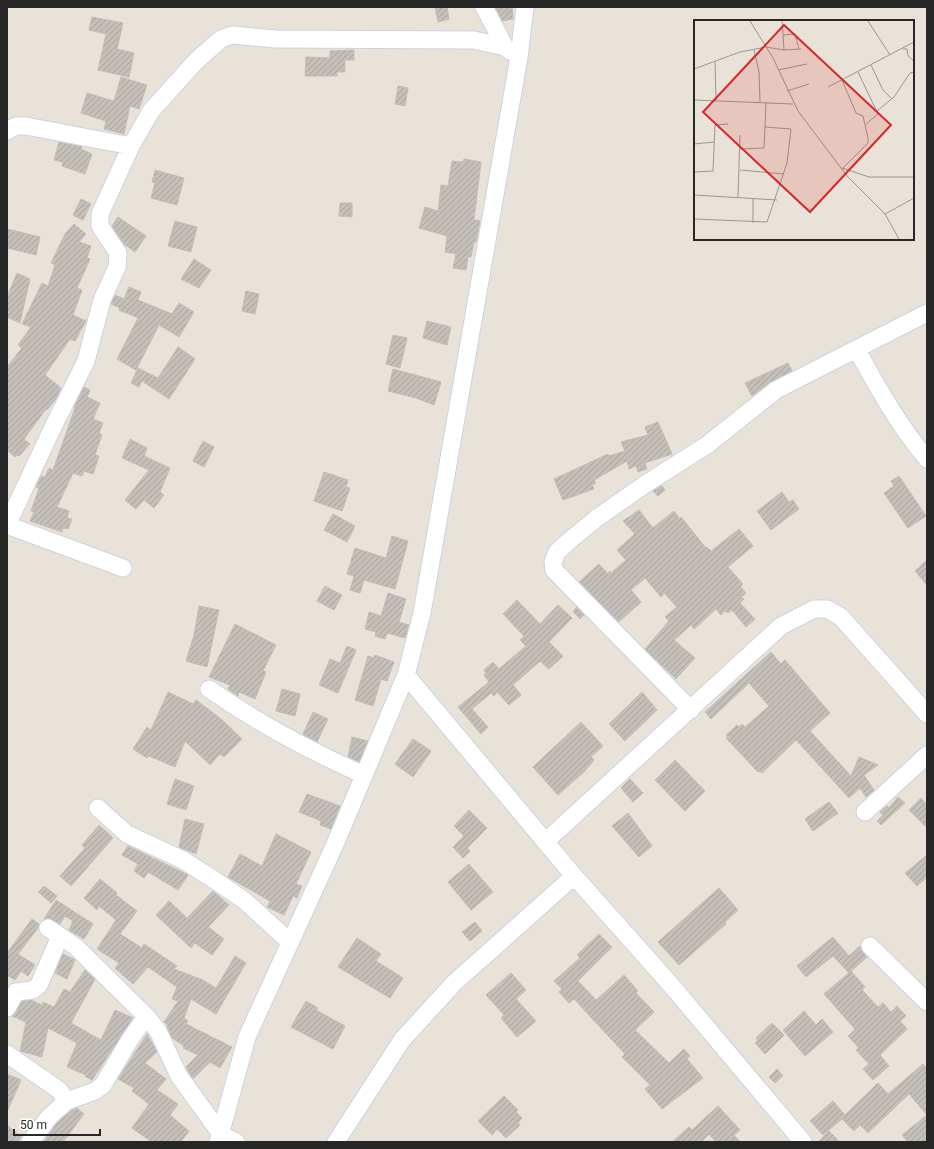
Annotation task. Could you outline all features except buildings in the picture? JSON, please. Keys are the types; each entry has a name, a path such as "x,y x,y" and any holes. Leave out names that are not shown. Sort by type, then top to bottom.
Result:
{"street":[{"path":"484,7 505,47"},
{"path":"219,1138 247,1037 364,775 406,675 422,612 519,57 525,7"},
{"path":"123,568 7,525 86,361 102,300 117,266 118,253 100,226 100,214 131,146 151,111 196,61 221,39 232,35 276,39 474,40 505,47 519,57"},
{"path":"7,131 16,126 26,126 131,146"},
{"path":"691,710 554,570 553,562 557,552 597,518 707,445 776,390 927,313"},
{"path":"857,350 888,404 913,442 927,459"},
{"path":"545,842 691,710 781,626 814,609 827,609 841,618 853,629 927,714"},
{"path":"406,675 574,876 671,985 797,1140"},
{"path":"208,689 248,716 335,762 364,775"},
{"path":"865,812 927,755"},
{"path":"98,808 127,834 183,860 216,881 244,901 290,942"},
{"path":"336,1142 402,1040 454,984 574,876"},
{"path":"7,1008 16,992 33,990 39,985 54,932 76,947 97,966 146,1016 158,1031 179,1076 219,1138 236,1142"},
{"path":"870,946 927,1002"},
{"path":"30,1142 49,1117 67,1101 95,1091 103,1085 129,1041 146,1016"},
{"path":"7,1054 59,1090 67,1101"}]}
